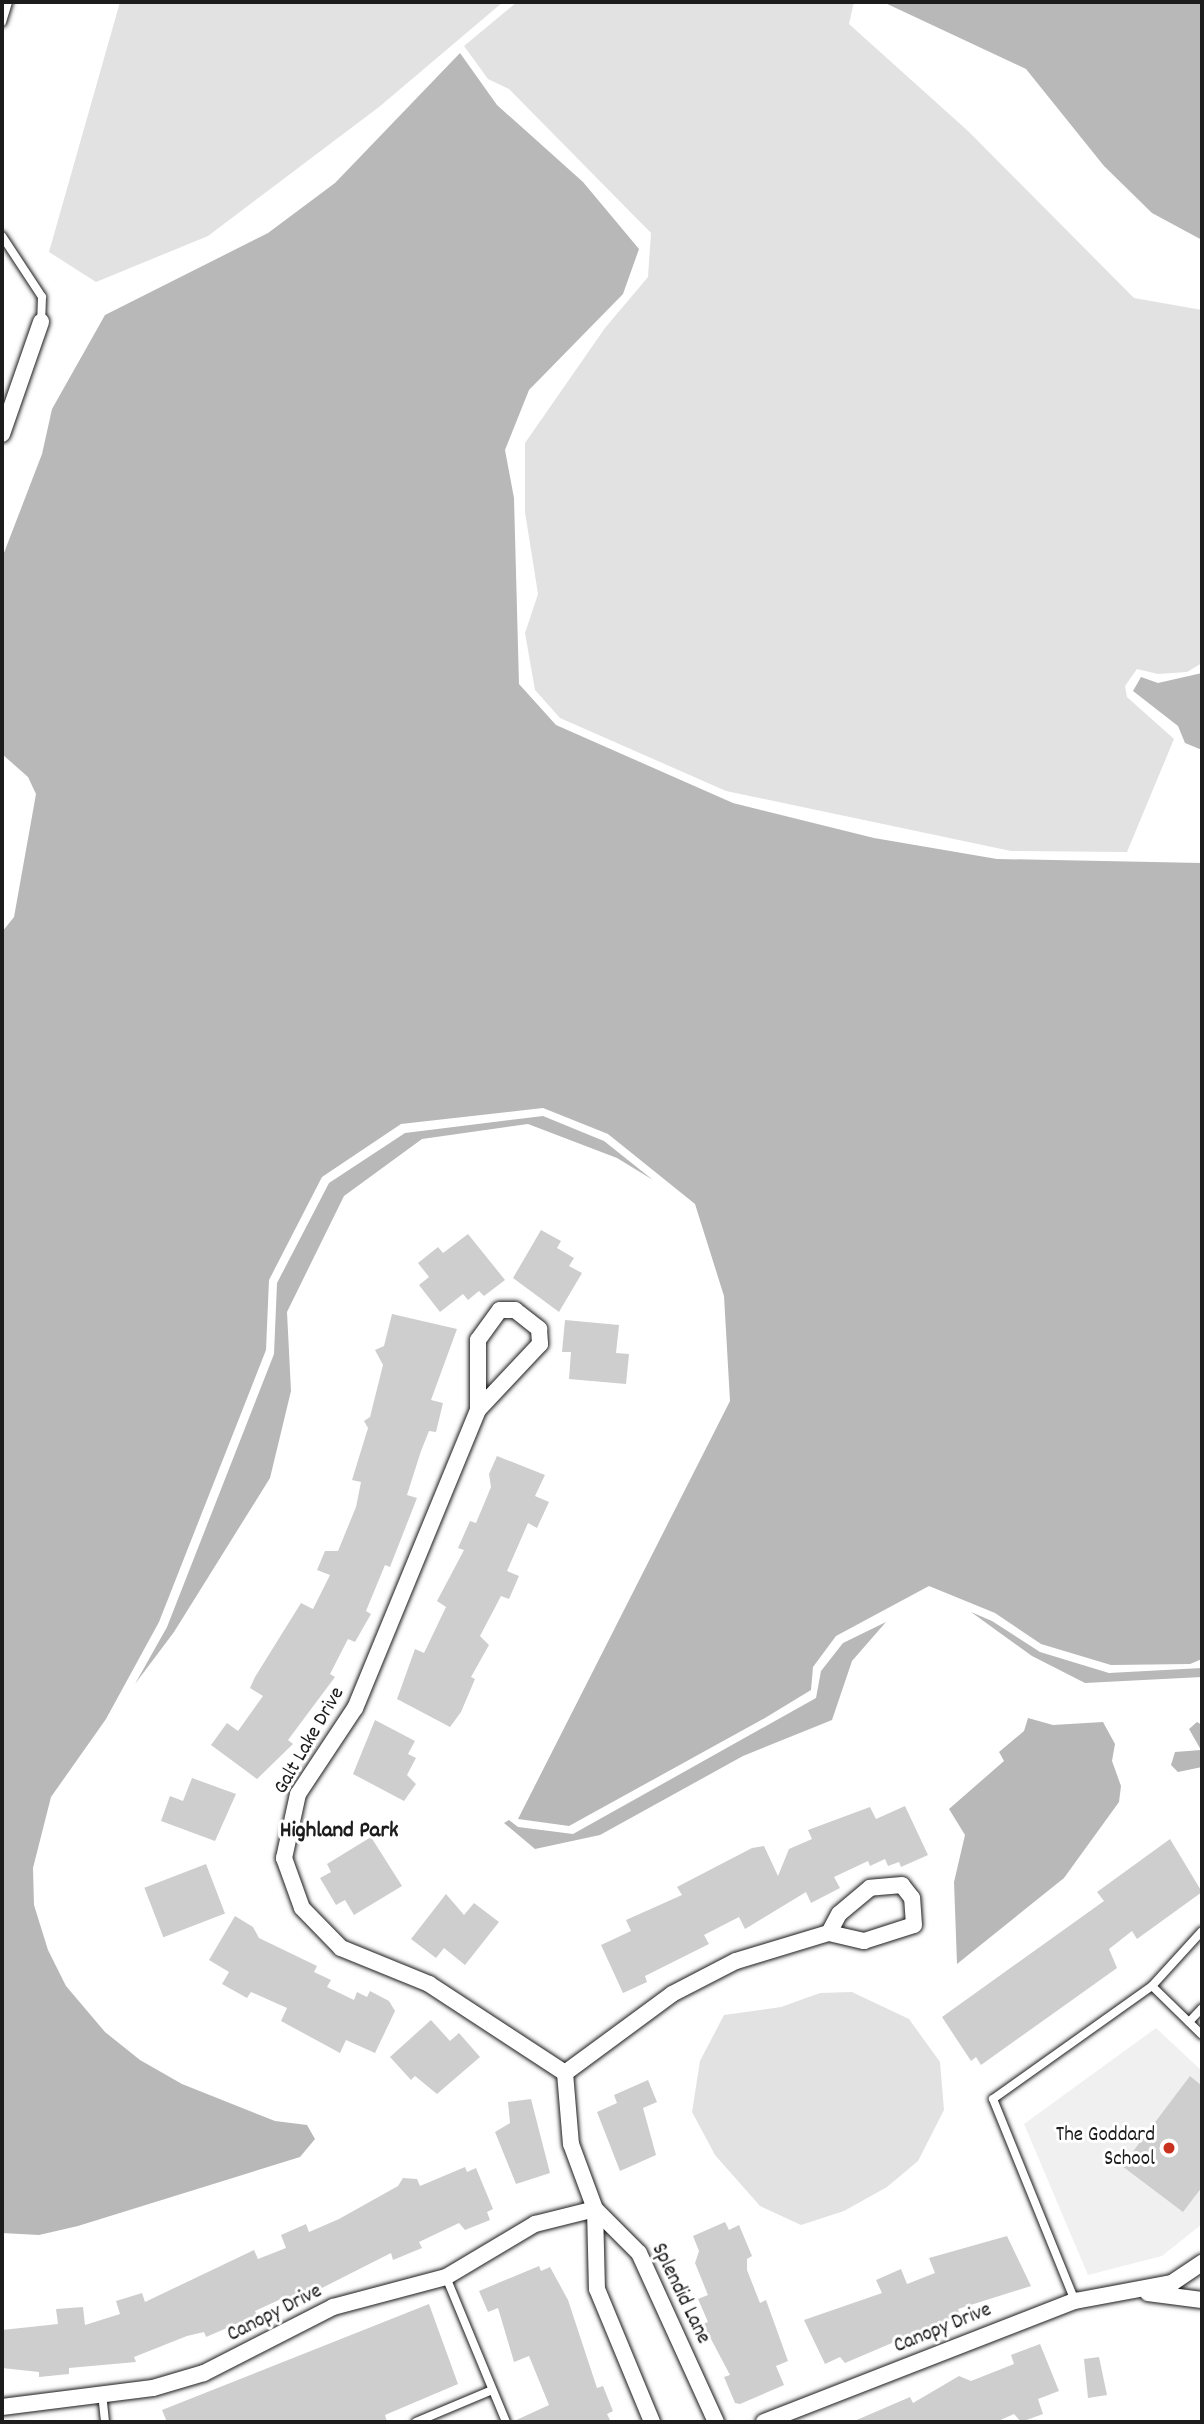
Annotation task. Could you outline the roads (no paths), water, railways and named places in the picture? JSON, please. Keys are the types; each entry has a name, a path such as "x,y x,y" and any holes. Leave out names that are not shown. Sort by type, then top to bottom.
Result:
{"street":[{"path":"2,434 41,322"},
{"name":"Galt Lake Drive","path":"478,1410 478,1340 500,1310 515,1310 539,1329 540,1344 478,1410 355,1708 298,1794 284,1858 302,1908 341,1948 429,1984 565,2073"},
{"path":"652,2422 597,2289 595,2209 571,2144 565,2073 693,1983 736,1961 829,1933 864,1941 889,1937 914,1925 912,1898 902,1885 870,1888 839,1914 829,1933"},
{"name":"Canopy Drive","path":"2,2407 153,2388 204,2373 333,2307 446,2277 535,2224 595,2209"},
{"name":"Splendid Lane","path":"595,2209 639,2253 716,2422"},
{"name":"Canopy Drive","path":"764,2422 1075,2301 1142,2292 1172,2283 1202,2263"},
{"name":"Canopy Drive","path":"1142,2292 1202,2300"}],"lane":[{"path":"2,22 8,2"},
{"path":"2,236 42,297 41,322"},
{"path":"1075,2301 993,2099 1152,1986 1202,1931"},
{"path":"1152,1986 1202,2035"},
{"path":"1189,2022 1202,2008"},
{"path":"446,2277 506,2422"},
{"path":"416,2422 492,2390"},
{"path":"102,2393 106,2422"}],"place":[{"name":"The Goddard School","path":"1169,2148"}],"district":[{"name":"Highland Park","path":"339,1832"}]}
